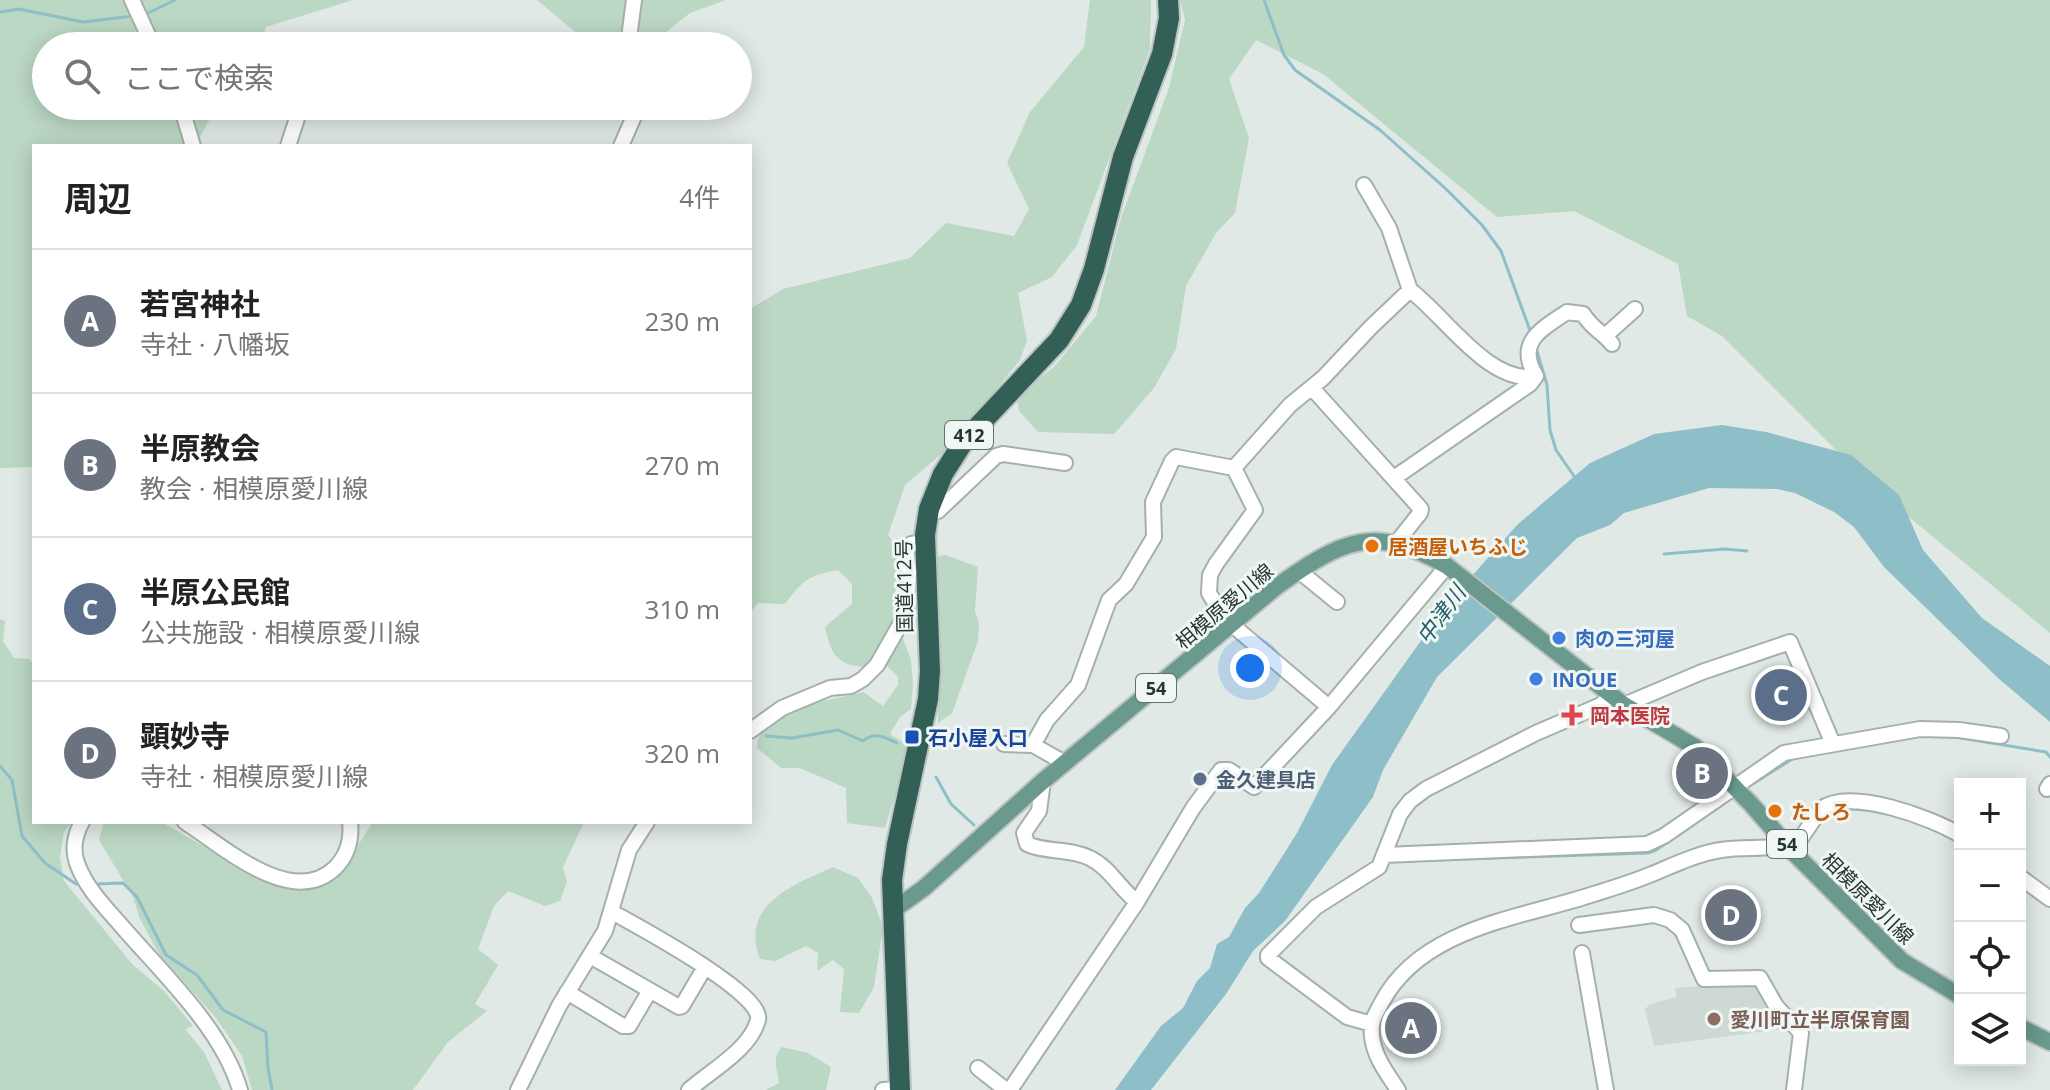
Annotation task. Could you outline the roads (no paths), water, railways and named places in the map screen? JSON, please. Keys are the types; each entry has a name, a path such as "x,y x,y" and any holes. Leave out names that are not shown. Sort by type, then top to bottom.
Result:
{"highway":[{"name":"国道412号","path":"894,1090 892,880 928,699 926,542 929,509 943,474 964,441 1059,340 1081,305 1094,269 1123,157 1162,54 1169,18 1168,0"}],"main road":[{"name":"相模原愛川線","path":"892,911 924,888 1043,781 1313,560 1343,547 1365,542 1397,542 1447,566 1618,700 1695,747 1902,961 1957,994"},
{"path":"2026,1030 2050,1042"}],"street":[{"path":"630,32 634,0"},
{"path":"132,1 146,32"},
{"path":"185,120 192,144"},
{"path":"289,144 296,120"},
{"path":"622,144 629,120"},
{"path":"1364,185 1389,228 1410,290 1486,361 1526,378 1536,376"},
{"path":"1234,468 1290,405 1312,388 1410,290"},
{"path":"1536,376 1528,349 1534,337 1567,312 1579,312 1595,331 1609,340 1633,316"},
{"path":"1394,478 1530,384 1536,376"},
{"path":"1312,388 1421,509 1397,542"},
{"path":"929,509 938,511 996,456 1003,454 1065,463"},
{"path":"1033,745 1047,720 1078,685 1109,600 1126,584 1154,537 1153,502 1168,466 1176,457 1234,468"},
{"path":"1234,468 1255,510 1216,564 1208,584 1209,593 1224,618 1329,707"},
{"path":"752,730 782,708 830,688 851,686 877,665 906,614 909,572 906,551 911,544 926,542"},
{"path":"978,1068 1008,1090 1137,902 1193,808 1221,770 1229,770 1254,787 1329,707 1447,566"},
{"path":"1299,571 1337,602"},
{"path":"1372,1024 1347,1017 1268,958 1316,907 1379,867 1400,814 1410,801 1426,789 1536,733 1601,705 1790,642 1833,744"},
{"path":"1384,855 1647,844 1664,836 1784,753 1920,729 2001,736"},
{"path":"1004,744 1033,745 1065,763"},
{"path":"1043,781 1039,811 1024,833 1027,844 1089,858 1116,878 1137,902"},
{"path":"1398,1090 1377,1057 1372,1024 1398,979 1447,941 1606,890 1700,855 1737,848 1790,848 1828,804 1869,802 1954,833"},
{"path":"81,824 75,841 76,860 92,891 207,1027 225,1054 240,1090"},
{"path":"188,824 267,874 296,883 319,878 340,863 348,850 350,824"},
{"path":"518,1090 567,992 605,931 629,850 646,824"},
{"path":"2026,881 2050,899"},
{"path":"612,912 705,967 740,993 758,1013 759,1020 746,1041 726,1062 689,1090"},
{"path":"1579,925 1654,915 1670,920 1682,930 1704,979 1760,978 1776,1006 1801,1033 1794,1090"},
{"path":"1582,953 1606,1090"},
{"path":"590,956 679,1007 705,967"},
{"path":"567,992 623,1026 629,1026 649,992"}],"water":[{"path":"1722,425 1766,432 1851,455 1899,495 1923,550 1982,618 2050,666 2050,722 1998,678 1884,567 1854,527 1834,512 1795,493 1777,489 1709,488 1624,513 1610,525 1577,538 1437,677 1383,770 1373,797 1285,921 1253,951 1226,994 1151,1090 1115,1090 1161,1026 1183,1008 1197,981 1210,968 1217,944 1229,937 1245,908 1259,893 1297,833 1332,765 1448,603 1518,524 1590,463 1654,434"}],"waterway":[{"path":"146,14 175,0"},
{"path":"1264,0 1284,55 1295,70 1380,130 1482,225 1501,251 1531,333"},
{"path":"0,12 19,9 83,22 134,16"},
{"path":"1536,348 1547,385 1550,430 1556,450 1576,479"},
{"path":"1664,554 1725,549 1747,551"},
{"path":"766,736 792,738 838,730 863,741 875,736 897,743"},
{"path":"1955,737 2046,752 2050,757"},
{"path":"1746,788 1794,758"},
{"path":"0,766 12,780 22,836 45,863 76,884 83,884"},
{"path":"936,777 951,804 974,825"},
{"path":"1430,860 1648,853 1733,797"},
{"path":"95,884 123,883 137,897 166,955 197,975 223,1010 266,1032 272,1090"}],"place":[{"name":"居酒屋いちふじ","path":"1372,546"},
{"name":"肉の三河屋","path":"1559,638"},
{"name":"INOUE","path":"1536,679"},
{"name":"半原公民館","path":"1781,695"},
{"name":"岡本医院","path":"1572,715"},
{"name":"石小屋入口","path":"912,737"},
{"name":"半原教会","path":"1702,773"},
{"name":"金久建具店","path":"1200,779"},
{"name":"たしろ","path":"1775,811"},
{"name":"顕妙寺","path":"1731,915"},
{"name":"愛川町立半原保育園","path":"1714,1019"},
{"name":"若宮神社","path":"1411,1028"}],"water label":[{"name":"中津川","path":"1440,614"}]}
